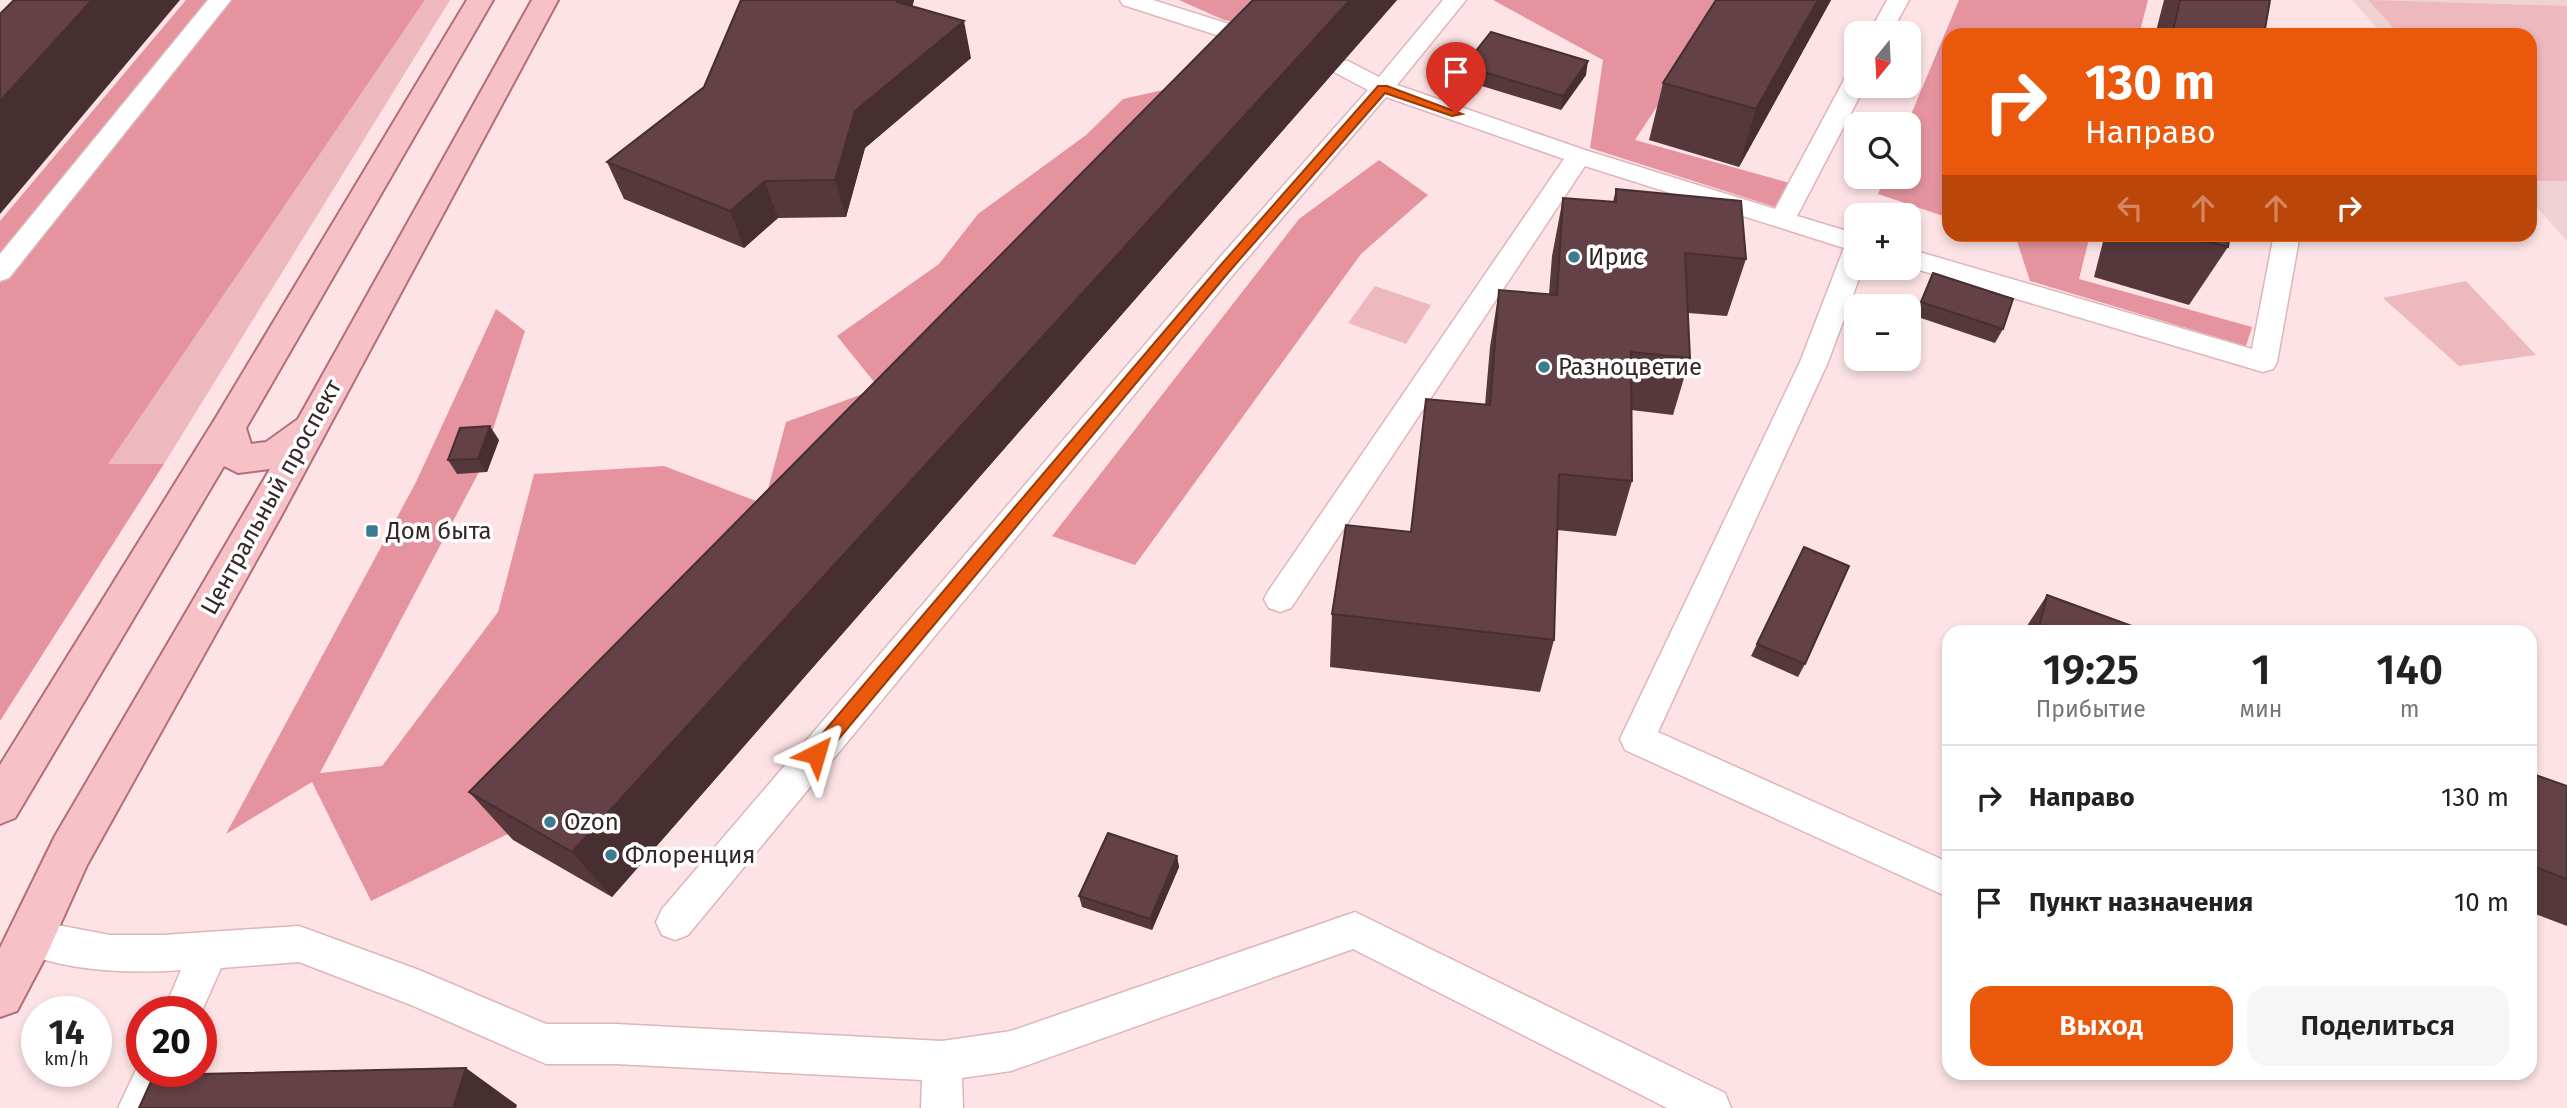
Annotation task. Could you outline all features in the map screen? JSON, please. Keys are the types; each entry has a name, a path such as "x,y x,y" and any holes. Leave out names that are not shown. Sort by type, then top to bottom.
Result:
{"main road":[{"path":"0,804 228,428 480,0"},
{"name":"Центральный проспект","path":"0,994 31,938 71,851 267,508 545,0"},
{"path":"228,428 238,458 275,456 309,428"}],"lane":[{"path":"0,272 220,0"},
{"path":"1131,0 1267,43"},
{"path":"675,922 1223,270 1455,0"},
{"path":"1887,21 1898,0"},
{"path":"1340,66 1382,88 1579,156 1844,239"},
{"path":"1782,220 1846,98"},
{"path":"1280,599 1579,156"},
{"path":"1921,262 2263,362 2286,242"},
{"path":"1845,280 1814,362 1637,740 1942,876"},
{"path":"31,938 110,953 299,944 419,989 546,1045 616,1044 942,1060 1011,1051 1354,930 1710,1108"},
{"path":"189,996 209,950"},
{"path":"942,1060 942,1108"},
{"path":"139,1108 149,1087"}],"shaded area":[{"path":"186,0 425,0 108,464 164,464 0,721 0,221"},
{"path":"425,0 450,0 164,464 107,464"},
{"path":"1179,0 1272,0 1256,27 1224,20"},
{"path":"1493,0 1727,0 1635,140 1790,183 1775,207 1590,148 1603,60"},
{"path":"1959,0 2148,0 2141,28 1947,28"},
{"path":"2352,0 2567,0 2567,241 2537,208 2537,28 2377,28"},
{"path":"2368,0 2567,6 2567,181 2537,181 2537,28 2394,28"},
{"path":"1942,41 1942,216 1921,209 1921,203 1905,203 1878,194 1880,189 1921,189 1921,112 1912,112 1918,98 1922,98 1922,88"},
{"path":"1225,76 514,831 371,901 312,782 226,834 415,484 496,309 525,331 479,472 320,773 382,766 498,612 534,474 664,466 764,504 786,422 879,388 837,336 939,264 978,214 1086,135 1123,99"},
{"path":"1379,160 1428,195 1361,254 1135,565 1052,536 1299,219"},
{"path":"2017,242 2088,242 2079,279 2252,327 2246,346 2030,281"},
{"path":"2466,281 2536,355 2459,366 2383,298"},
{"path":"1375,286 1431,305 1406,344 1348,323"}],"building":[{"path":"14,0 92,0 0,101 0,14"},
{"path":"741,0 897,0 964,21 855,111 835,180 765,181 730,211 607,162 704,87"},
{"path":"1253,0 1350,0 572,852 469,792"},
{"path":"1716,0 1818,0 1756,109 1663,83"},
{"path":"2180,0 2270,0 2265,28 2174,28"},
{"path":"1491,32 1588,61 1563,96 1464,66"},
{"path":"1616,189 1741,201 1746,259 1685,253 1690,358 1631,352 1632,481 1559,474 1554,640 1332,614 1346,525 1411,532 1426,399 1490,405 1499,290 1557,295 1563,198 1616,202"},
{"path":"2210,242 2229,242 2228,247"},
{"path":"1933,273 2013,299 2003,329 1921,302"},
{"path":"490,426 478,459 448,460 460,428"},
{"path":"1804,547 1849,566 1805,664 1757,644"},
{"path":"2047,595 2129,625 2040,625"},
{"path":"2537,775 2567,786 2567,879 2537,868"},
{"path":"1108,833 1177,856 1150,919 1079,896"},
{"path":"466,1068 453,1108 139,1108 149,1087 217,1087 217,1074"}],"place":[{"name":"Ирис","path":"1574,257"},
{"name":"Разноцветие","path":"1544,367"},
{"name":"Дом быта","path":"372,531"},
{"name":"Ozon","path":"550,822"},
{"name":"Флоренция","path":"611,855"}],"route":[{"path":"816,754 1223,270 1382,88 1456,114"}]}
